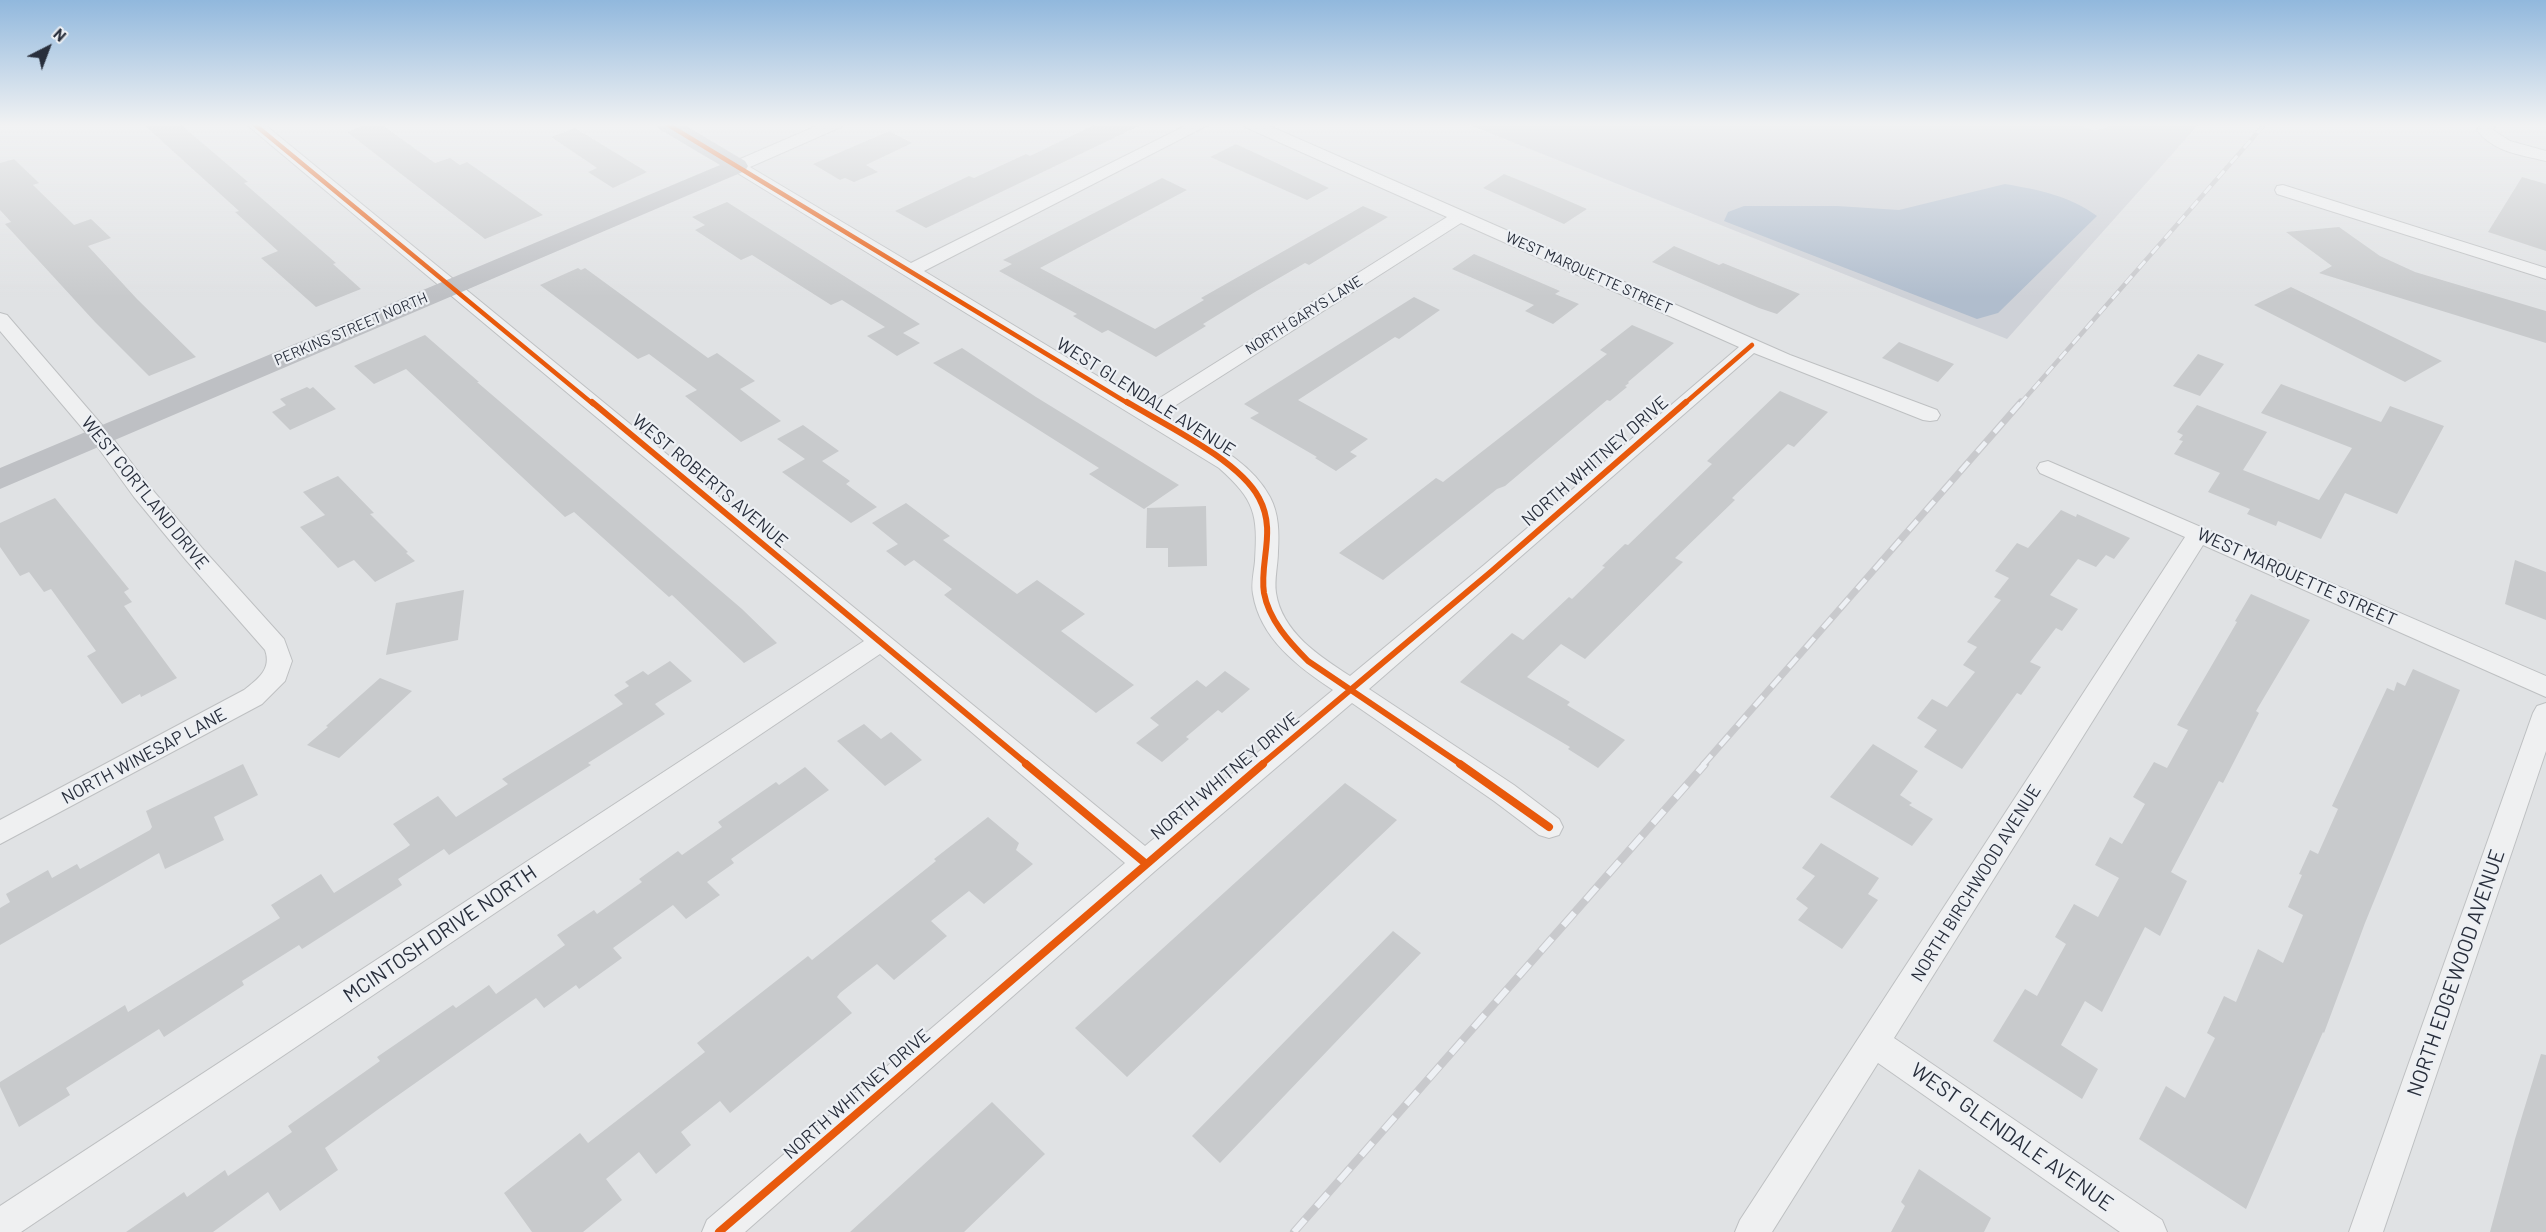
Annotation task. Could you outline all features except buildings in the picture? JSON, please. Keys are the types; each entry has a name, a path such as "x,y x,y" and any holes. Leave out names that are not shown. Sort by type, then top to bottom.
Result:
{"street":[{"name":"WEST ROBERTS AVENUE","path":"323,181 1145,863"},
{"name":"PERKINS STREET NORTH","path":"0,479 700,181"},
{"name":"WEST GLENDALE AVENUE","path":"763,181 1227,464 1255,490 1264,507 1268,525 1264,592 1271,612 1291,644 1308,661 1504,793 1549,827"},
{"path":"910,271 1088,181"},
{"name":"WEST MARQUETTE STREET","path":"1382,181 1752,345 1823,375 1930,415"},
{"path":"2283,190 2546,274"},
{"name":"NORTH GARYS LANE","path":"1148,414 1460,216"},
{"name":"WEST CORTLAND DRIVE","path":"0,319 100,436 142,492 275,645 281,656 280,669"},
{"name":"NORTH WHITNEY DRIVE","path":"719,1232 1145,863 1351,690 1752,345"},
{"name":"WEST MARQUETTE STREET","path":"2048,468 2546,687"},
{"name":"NORTH BIRCHWOOD AVENUE","path":"1752,1232 2199,534"},
{"name":"MCINTOSH DRIVE NORTH","path":"0,1226 880,642"},
{"name":"NORTH WINESAP LANE","path":"0,833 253,697 271,683 280,669"},
{"name":"NORTH EDGEWOOD AVENUE","path":"2366,1232 2546,713"},
{"name":"WEST GLENDALE AVENUE","path":"1874,1042 2150,1232"}],"shaded area":[{"path":"1611,181 2148,181 2007,339"}],"water":[{"path":"2005,184 2064,198 2097,216 1998,313 1977,319 1724,221 1728,212 1744,206 1837,206 1899,210"}],"railway":[{"path":"2020,404 2215,181"},
{"path":"1703,765 2021,402"},
{"path":"1294,1232 1705,764"}],"cycle path":[{"path":"324,181 847,613 1145,863"},
{"path":"762,181 1227,463 1241,475 1259,497 1266,519 1267,532 1264,582 1266,602 1275,621 1294,647 1308,661 1504,793 1549,827"},
{"path":"719,1232 1145,863 1492,571 1752,345"}]}
